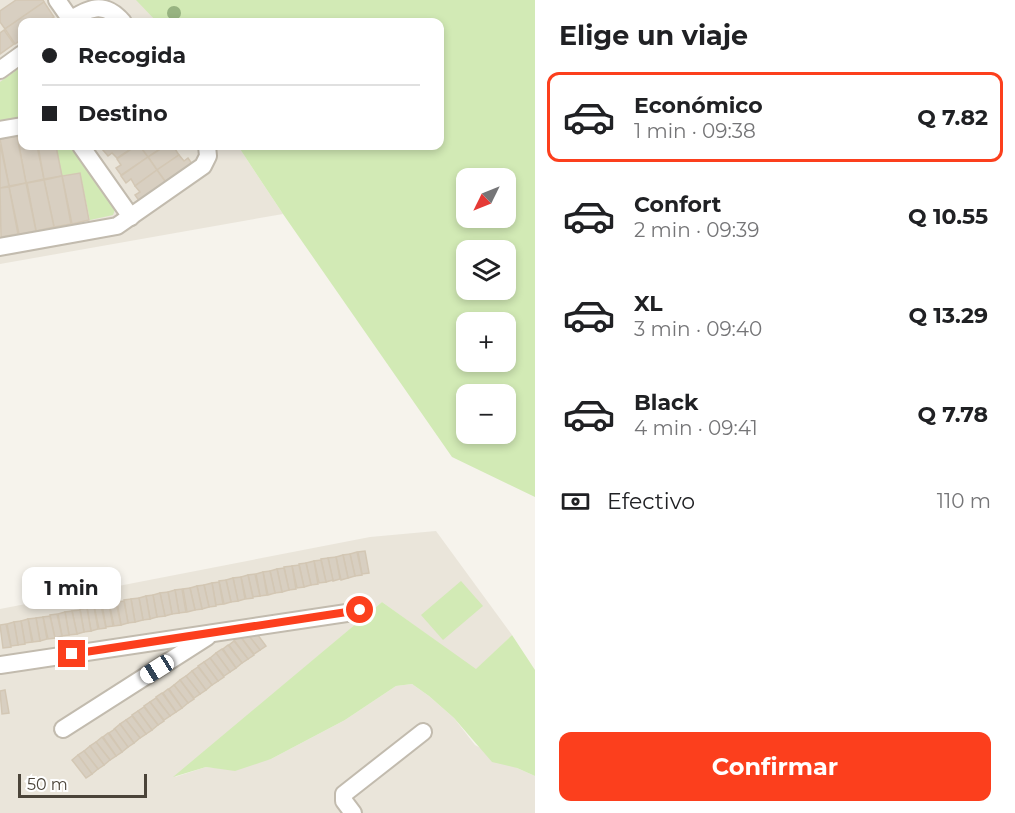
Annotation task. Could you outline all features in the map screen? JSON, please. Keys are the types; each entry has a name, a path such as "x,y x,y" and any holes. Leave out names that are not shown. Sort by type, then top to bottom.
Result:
{"street":[{"path":"57,0 67,18"},
{"path":"73,18 86,9 96,7 115,13 119,18"},
{"path":"0,70 18,57"},
{"path":"0,130 18,127"},
{"path":"84,150 130,217"},
{"path":"0,247 117,226 202,166 208,156 207,150"},
{"path":"0,665 360,610"},
{"path":"63,729 213,633"},
{"path":"353,813 344,801 344,794 423,732"}],"shaded area":[{"path":"0,0 179,0 172,18 18,18 18,150 241,150 283,214 0,264"},
{"path":"436,531 512,635 476,670 382,602 175,777 206,767 217,768 271,759 345,720 396,686 412,684 454,718 475,745 535,776 535,813 0,813 0,609 370,537"}],"green space":[{"path":"136,0 535,0 535,497 452,457 241,150 444,150 444,18 153,18"},
{"path":"18,69 18,119 0,123 0,82"},
{"path":"57,150 76,150 116,207 113,215 90,220 80,173 62,176"},
{"path":"461,581 483,606 443,640 421,615"},
{"path":"382,602 476,669 512,635 535,670 535,776 517,768 492,762 454,718 412,684 396,686 345,720 271,759 235,771 206,767 173,777"}],"building":[{"path":"16,0 43,0 44,2 5,29 0,22 0,11"},
{"path":"44,2 54,17 52,18 21,18"},
{"path":"18,20 18,42 15,44 5,29"},
{"path":"4,30 14,44 0,54 0,33"},
{"path":"17,136 26,183 9,186 0,139"},
{"path":"0,144 9,186 0,188"},
{"path":"20,150 38,150 44,179 26,183"},
{"path":"39,150 57,150 62,176 44,179"},
{"path":"103,150 129,150 117,158 112,153 108,156"},
{"path":"130,150 143,150 148,157 121,175 116,168 121,165 117,159"},
{"path":"143,150 158,150 148,157"},
{"path":"159,150 176,150 179,155 157,170 148,157"},
{"path":"179,155 184,161 188,158 193,165 167,184 157,170"},
{"path":"148,157 157,170 135,186 131,179 126,183 121,176"},
{"path":"157,170 167,184 140,202 135,195 140,192 135,186"},
{"path":"80,173 89,220 72,224 62,176"},
{"path":"62,176 71,224 54,227 44,180"},
{"path":"44,180 54,227 36,231 27,183"},
{"path":"26,183 36,231 19,234 9,187"},
{"path":"9,187 18,234 1,237 0,188"},
{"path":"365,551 369,573 362,574 358,552"},
{"path":"357,552 362,575 355,576 350,554"},
{"path":"350,554 355,576 348,578 343,555"},
{"path":"343,555 348,578 341,580 336,557"},
{"path":"336,557 340,579 333,581 328,558"},
{"path":"328,558 333,580 326,582 321,559"},
{"path":"321,560 326,582 319,583 314,561"},
{"path":"314,561 318,584 311,585 306,563"},
{"path":"306,563 311,585 304,587 299,564"},
{"path":"299,565 304,587 297,588 292,566"},
{"path":"292,566 296,589 289,590 284,567"},
{"path":"284,568 289,590 282,592 277,569"},
{"path":"277,569 282,592 275,593 270,571"},
{"path":"270,571 275,593 268,595 263,572"},
{"path":"263,572 267,595 260,596 256,574"},
{"path":"255,574 260,596 253,597 248,575"},
{"path":"248,575 253,598 246,599 241,577"},
{"path":"241,577 245,599 238,601 233,578"},
{"path":"233,578 238,601 231,602 226,580"},
{"path":"226,580 231,602 224,604 219,581"},
{"path":"219,582 223,604 216,605 212,583"},
{"path":"212,583 216,606 209,607 204,585"},
{"path":"204,585 209,607 202,609 197,586"},
{"path":"197,586 202,609 195,610 190,588"},
{"path":"190,588 195,610 187,612 183,589"},
{"path":"182,589 186,612 179,613 175,590"},
{"path":"175,590 179,613 172,614 168,592"},
{"path":"168,592 172,614 165,616 160,593"},
{"path":"160,593 165,616 157,617 153,595"},
{"path":"153,595 157,617 150,619 146,596"},
{"path":"146,596 150,619 143,620 139,598"},
{"path":"139,598 143,620 135,622 131,599"},
{"path":"131,599 135,622 128,623 124,600"},
{"path":"124,601 128,623 121,625 117,602"},
{"path":"116,602 121,625 114,626 109,603"},
{"path":"109,604 113,626 106,627 102,605"},
{"path":"101,605 106,628 99,629 94,606"},
{"path":"94,607 98,629 91,631 87,608"},
{"path":"87,608 91,631 84,632 80,609"},
{"path":"80,610 84,632 77,634 72,611"},
{"path":"72,611 77,634 69,635 65,612"},
{"path":"65,612 69,635 62,636 58,614"},
{"path":"57,614 62,636 55,638 50,615"},
{"path":"50,616 55,638 48,639 43,617"},
{"path":"43,617 47,639 40,641 36,618"},
{"path":"36,618 40,641 33,642 28,619"},
{"path":"28,619 32,642 25,643 21,621"},
{"path":"21,621 25,644 18,645 14,622"},
{"path":"14,622 18,645 11,646 7,624"},
{"path":"6,624 11,647 3,648 0,625"},
{"path":"252,627 266,646 260,650 246,632"},
{"path":"246,632 260,650 254,654 240,636"},
{"path":"240,636 254,655 248,659 234,640"},
{"path":"234,641 248,659 242,663 229,645"},
{"path":"228,645 242,663 236,668 223,649"},
{"path":"222,649 236,668 230,672 216,653"},
{"path":"216,653 230,672 224,676 210,658"},
{"path":"210,658 224,677 218,681 204,662"},
{"path":"204,662 218,681 212,685 198,666"},
{"path":"198,667 212,685 206,690 192,671"},
{"path":"192,671 206,690 200,694 186,676"},
{"path":"186,676 200,694 194,698 180,680"},
{"path":"180,680 194,699 188,703 174,685"},
{"path":"174,685 188,703 182,708 169,689"},
{"path":"168,689 182,708 176,712 163,693"},
{"path":"5,690 9,713 2,714 0,691"},
{"path":"162,693 176,712 170,716 156,697"},
{"path":"156,698 170,716 164,720 150,702"},
{"path":"150,702 164,721 158,725 144,706"},
{"path":"144,707 158,725 152,730 138,711"},
{"path":"138,711 152,730 146,734 132,715"},
{"path":"132,716 146,734 140,738 126,720"},
{"path":"126,720 140,738 134,743 120,724"},
{"path":"120,724 134,743 128,747 114,729"},
{"path":"115,729 128,747 122,752 109,733"},
{"path":"108,733 122,752 116,756 103,737"},
{"path":"102,737 116,756 110,760 96,742"},
{"path":"96,742 110,760 104,765 90,746"},
{"path":"90,746 104,765 98,769 84,751"},
{"path":"84,751 98,769 92,774 78,755"},
{"path":"78,755 92,774 86,778 72,760"}],"route":[{"path":"72,654 360,610"}]}
